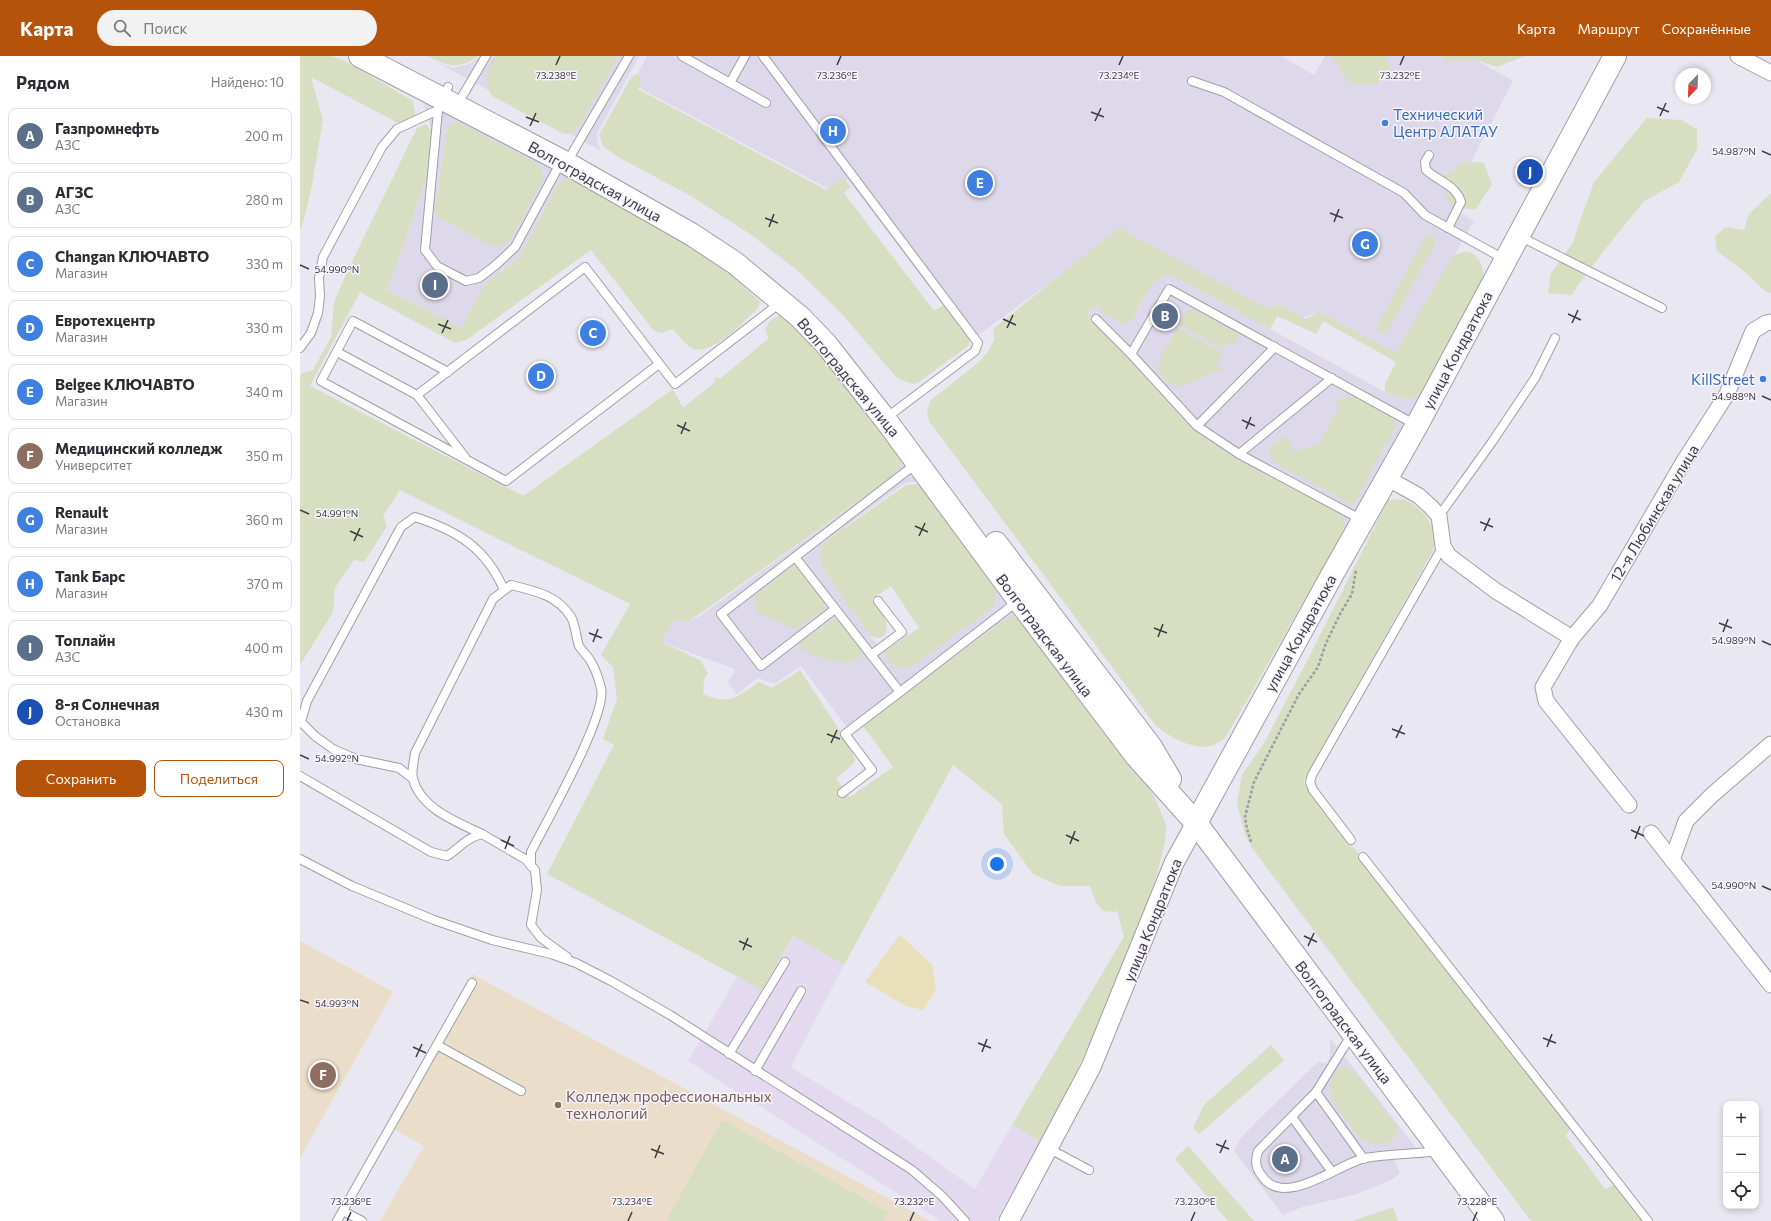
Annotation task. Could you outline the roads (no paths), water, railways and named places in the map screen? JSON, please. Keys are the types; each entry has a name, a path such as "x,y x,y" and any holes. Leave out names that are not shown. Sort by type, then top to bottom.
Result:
{"main road":[{"name":"Волгоградская улица","path":"360,56 567,159 698,222 755,261 811,308 838,336 891,414 1030,590 1151,747 1196,823"},
{"name":"Волгоградская улица","path":"389,56 447,98"},
{"name":"улица Кондратюка","path":"1196,823 1417,425 1615,56"},
{"name":"Волгоградская улица","path":"567,159 691,234 735,263 782,301 826,344 891,414 918,462 1019,601 1137,757 1196,823 1493,1221"}],"street":[{"path":"1738,56 1771,74"},
{"name":"12-я Любинская улица","path":"1629,805 1546,700 1543,686 1572,638 1600,605 1684,461 1727,394 1753,331 1771,322"},
{"path":"1387,478 1419,496 1439,516 1443,546 1449,556 1496,591 1572,638"},
{"path":"1672,860 1686,822 1712,796 1771,744"},
{"name":"улица Кондратюка","path":"1009,1221 1091,1068 1174,864 1196,823"},
{"path":"1651,833 1771,985"}],"lane":[{"path":"300,348 311,333 318,312 320,296 319,278 322,257 382,147 397,129 447,98 486,56"},
{"path":"447,98 425,250 437,266 466,281 479,278 515,247 629,56"},
{"path":"682,56 766,103"},
{"path":"730,83 745,56"},
{"path":"763,56 978,343 975,351 891,414"},
{"path":"1192,81 1224,92 1404,193 1425,215 1505,260"},
{"path":"1429,155 1425,162 1426,170 1432,176 1448,184 1459,194 1461,202 1448,228"},
{"path":"1518,236 1662,308"},
{"path":"417,395 585,267 675,384 782,301"},
{"path":"1131,354 1169,289 1417,425"},
{"path":"1096,319 1131,354 1197,426 1239,454 1363,520"},
{"path":"448,372 353,321 321,381 506,481 659,364"},
{"path":"1439,516 1492,442 1535,378 1555,338"},
{"path":"1197,426 1275,347"},
{"path":"337,352 417,395 467,459"},
{"path":"1239,454 1332,378"},
{"path":"835,609 761,666 721,614 918,462"},
{"path":"504,590 490,563 467,541 437,524 416,517 402,527 306,701 301,722 315,736 333,749 356,759 399,768 412,778 423,799 446,816 482,834 525,859 535,870 537,890 531,925 541,938 576,963"},
{"path":"1351,840 1313,790 1310,782 1312,775 1443,546"},
{"path":"795,557 900,692"},
{"path":"412,778 415,754 493,599 511,585 533,590 555,599 572,617 580,648 591,662 602,690 598,714 588,740 531,852 531,866"},
{"path":"871,655 902,632 878,601"},
{"path":"842,793 872,770 845,734 1019,601"},
{"path":"300,776 432,852 448,856 458,849 470,837 482,834"},
{"path":"1363,857 1648,1221"},
{"path":"300,859 352,886 434,920 492,940 551,954 576,963 611,981 670,1015 755,1071 912,1170 942,1196 965,1221"},
{"path":"730,1054 785,962"},
{"path":"337,1221 472,983"},
{"path":"755,1071 801,991"},
{"path":"1353,1033 1316,1092 1258,1151 1256,1168 1263,1178 1274,1187 1287,1189 1305,1184 1364,1159 1441,1151"},
{"path":"437,1045 521,1091"},
{"path":"1316,1092 1364,1159"},
{"path":"1292,1117 1332,1172"},
{"path":"1048,1148 1089,1170"},
{"path":"343,1211 362,1221"}],"place":[{"name":"Технический Центр АЛАТАУ","path":"1385,123"},
{"name":"Tank Барс","path":"833,131"},
{"name":"8-я Солнечная","path":"1530,172"},
{"name":"Belgee КЛЮЧАВТО","path":"980,183"},
{"name":"Renault","path":"1365,244"},
{"name":"Топлайн","path":"435,285"},
{"name":"АГЗС","path":"1165,316"},
{"name":"Changan КЛЮЧАВТО","path":"593,333"},
{"name":"Евротехцентр","path":"541,376"},
{"name":"KillStreet","path":"1763,379"},
{"name":"Медицинский колледж","path":"323,1075"},
{"name":"Колледж профессиональных технологий","path":"558,1105"},
{"name":"Газпромнефть","path":"1285,1159"}]}
